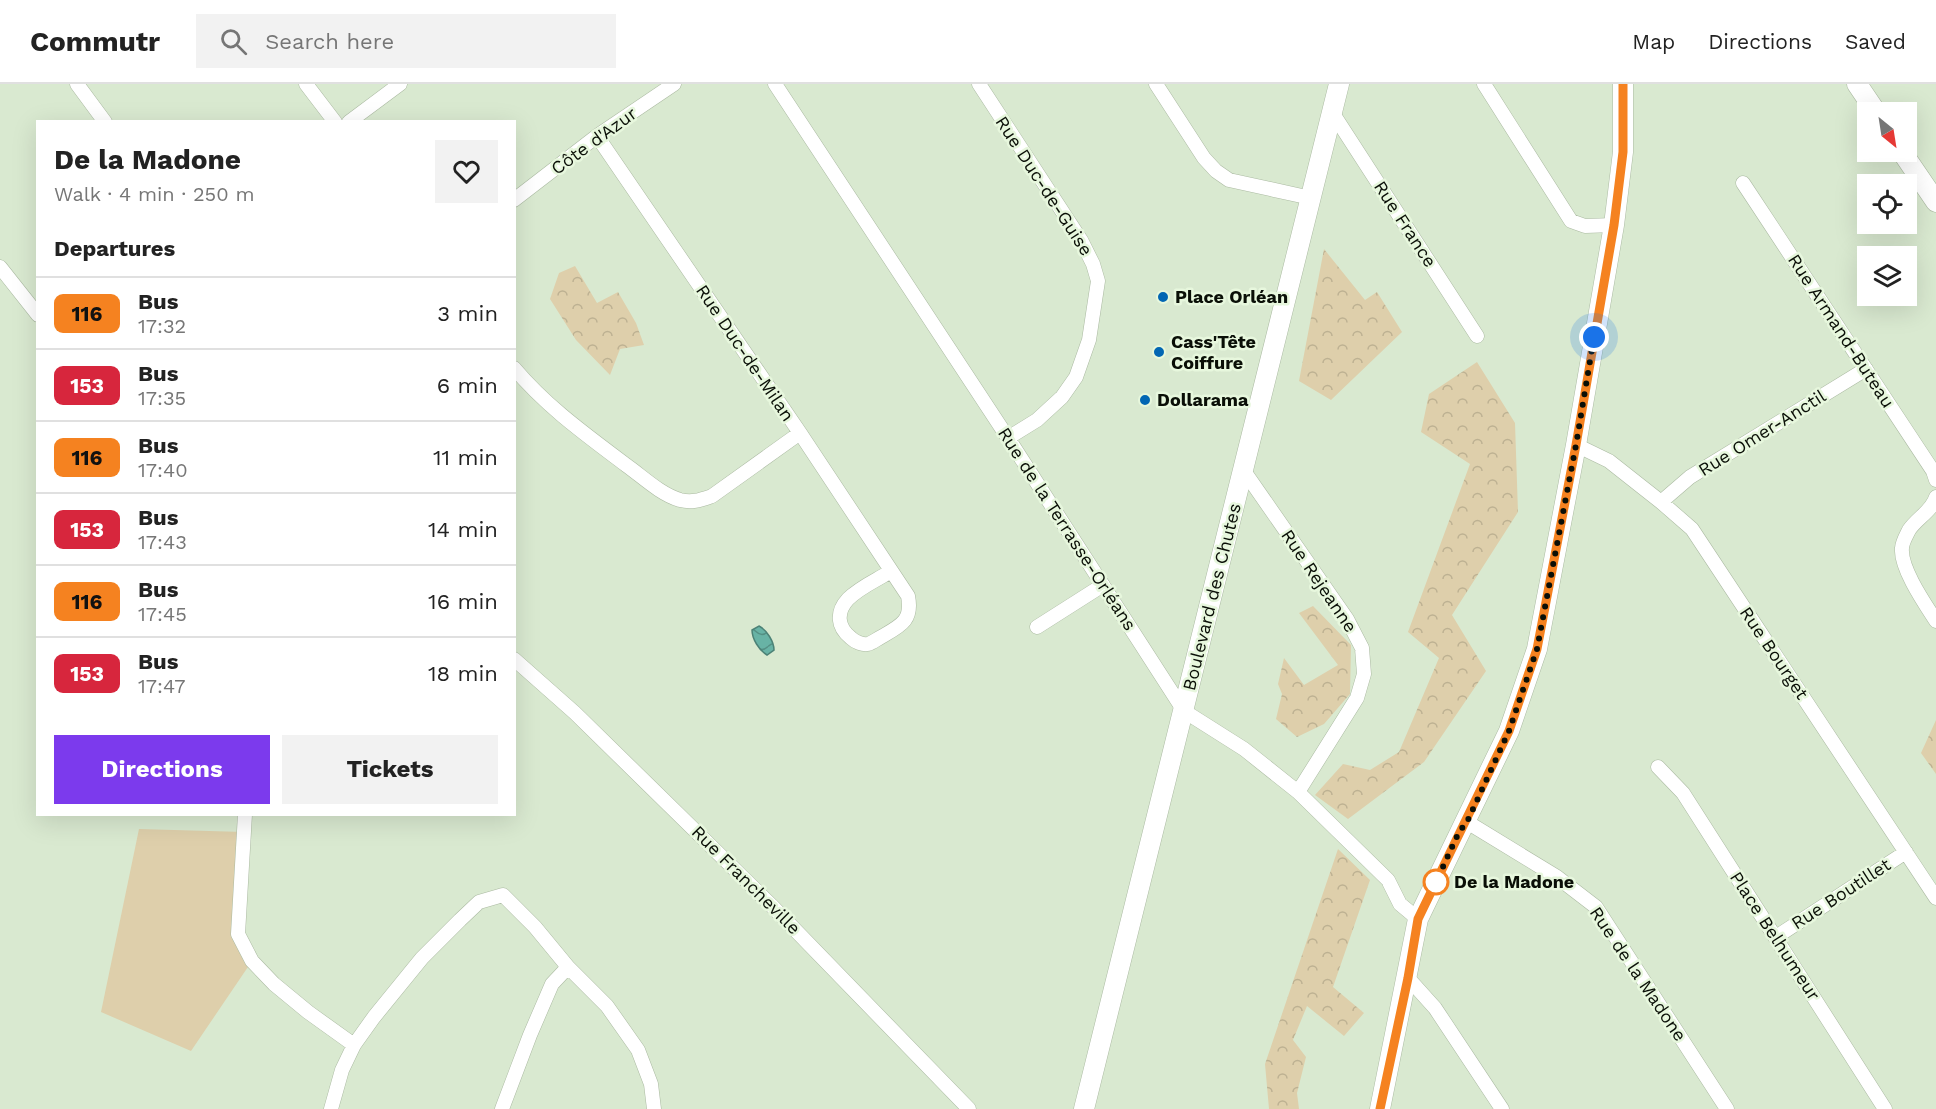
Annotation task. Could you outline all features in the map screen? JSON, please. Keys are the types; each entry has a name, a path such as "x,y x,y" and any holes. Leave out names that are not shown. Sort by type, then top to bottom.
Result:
{"street":[{"path":"77,84 104,120"},
{"path":"306,84 333,120"},
{"path":"352,120 400,84"},
{"name":"Côte d'Azur","path":"516,198 597,136 674,84"},
{"name":"Rue de la Terrasse-Orléans","path":"775,84 1184,711 1244,749 1298,792 1388,880 1400,904 1418,919"},
{"name":"Rue Duc-de-Guise","path":"979,84 1081,240 1094,264 1098,281 1089,340 1076,377 1062,397 1037,420 1008,438"},
{"path":"1156,84 1204,158 1216,171 1229,180 1311,198"},
{"path":"1484,84 1571,221 1585,226 1614,225"},
{"path":"1380,1109 1418,919 1459,832 1467,822 1509,731 1537,649 1576,445 1614,225 1623,152 1623,84"},
{"path":"1857,84 1869,102"},
{"name":"Boulevard des Chutes","path":"1084,1109 1244,471 1334,94"},
{"name":"Rue France","path":"1334,94 1477,336"},
{"name":"Rue Duc-de-Milan","path":"597,136 800,433 908,596 910,606 908,616 900,627 868,644 855,642 841,628 838,617 842,607 858,591 891,571"},
{"path":"1909,162 1936,202"},
{"name":"Rue Armand-Buteau","path":"1743,183 1933,471 1936,480"},
{"path":"0,267 36,312"},
{"name":"Rue Omer-Anctil","path":"1661,502 1690,477 1866,369"},
{"path":"516,370 532,389 563,417 660,490 680,500 696,502 712,496 800,433"},
{"name":"Rue Bourget","path":"1576,445 1609,460 1692,529 1936,898"},
{"name":"Rue Rejeanne","path":"1244,471 1347,619 1362,648 1364,674 1358,698 1298,792"},
{"path":"1936,497 1934,503 1909,530 1902,548 1907,570 1936,621"},
{"path":"1037,627 1103,585"},
{"name":"Rue Francheville","path":"516,661 575,713 771,905 969,1109"},
{"name":"Place Belhumeur","path":"1658,767 1683,793 1885,1109"},
{"path":"245,816 238,933 252,961 274,984 354,1046"},
{"name":"Rue de la Madone","path":"1467,822 1557,877 1596,908 1727,1109"},
{"name":"Rue Boutillet","path":"1776,937 1906,852"},
{"path":"331,1109 342,1070 354,1046 374,1017 422,958 479,902 503,895 607,1006 638,1050 651,1084 654,1109"},
{"path":"502,1109 552,984 568,967"},
{"path":"1408,978 1435,1008 1502,1109"}],"green space":[{"path":"1324,249 1365,300 1377,292 1402,332 1331,400 1299,381"},
{"path":"575,266 597,303 618,292 636,323 644,345 620,349 610,375 576,340 550,299 559,273"},
{"path":"1477,362 1515,423 1518,512 1452,615 1486,671 1424,762 1348,819 1315,795 1343,764 1370,770 1399,752 1439,658 1408,632 1470,464 1421,432 1429,394"},
{"path":"1313,606 1351,645 1350,694 1324,724 1297,737 1276,719 1282,694 1278,684 1284,658 1304,685 1338,665 1299,613"},
{"path":"1936,720 1936,774 1921,753"},
{"path":"139,829 244,832 238,933 252,961 191,1051 101,1012"},
{"path":"1338,849 1370,880 1333,987 1364,1013 1344,1036 1307,1006 1293,1040 1306,1057 1297,1093 1299,1109 1269,1109 1265,1064"}],"water":[{"path":"759,626 773,643 774,650 767,655 753,637 752,630"}],"bus line":[{"name":"116","path":"1380,1109 1418,919 1459,832 1467,822 1509,731 1537,649 1576,445 1614,225 1623,152 1623,84"}],"place":[{"name":"Place Orléan","path":"1163,297"},
{"name":"Cass'Tête Coiffure","path":"1159,352"},
{"name":"Dollarama","path":"1145,400"},
{"name":"De la Madone","path":"1436,882"}],"route":[{"path":"1436,882 1435,884 1459,832 1467,822 1509,731 1537,649 1594,337"}]}
